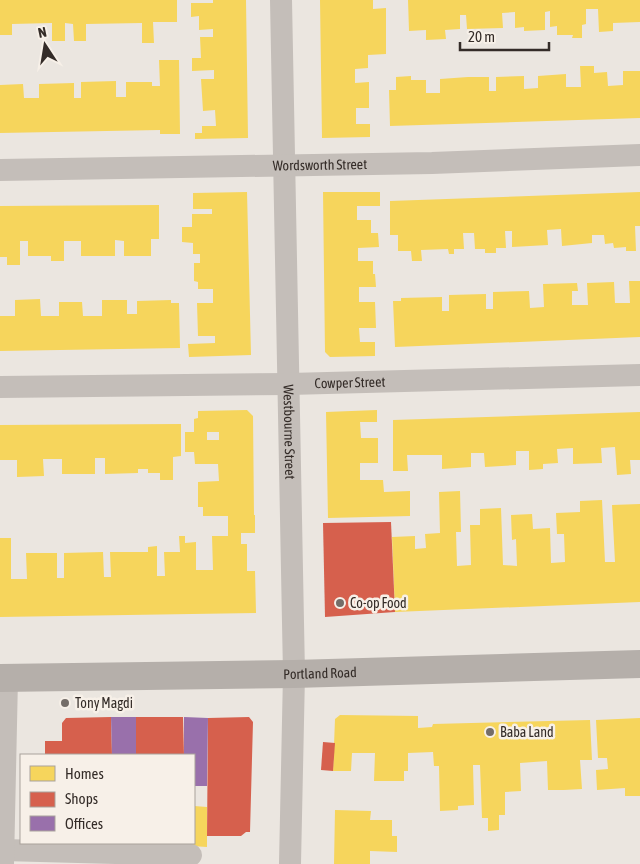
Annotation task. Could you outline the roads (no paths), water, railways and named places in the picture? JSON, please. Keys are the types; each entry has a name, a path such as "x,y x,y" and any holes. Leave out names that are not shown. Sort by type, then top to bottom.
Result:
{"street":[{"name":"Westbourne Street","path":"281,0 294,674 290,864"},
{"name":"Wordsworth Street","path":"0,170 432,163 640,155"},
{"name":"Cowper Street","path":"0,387 289,384 640,375"},
{"name":"Portland Road","path":"4,678 294,674 640,664"},
{"path":"4,678 3,857 191,855"}],"place":[{"name":"Co-op Food","path":"340,603"},
{"name":"Tony Magdi","path":"65,703"},
{"name":"Baba Land","path":"490,732"}]}
